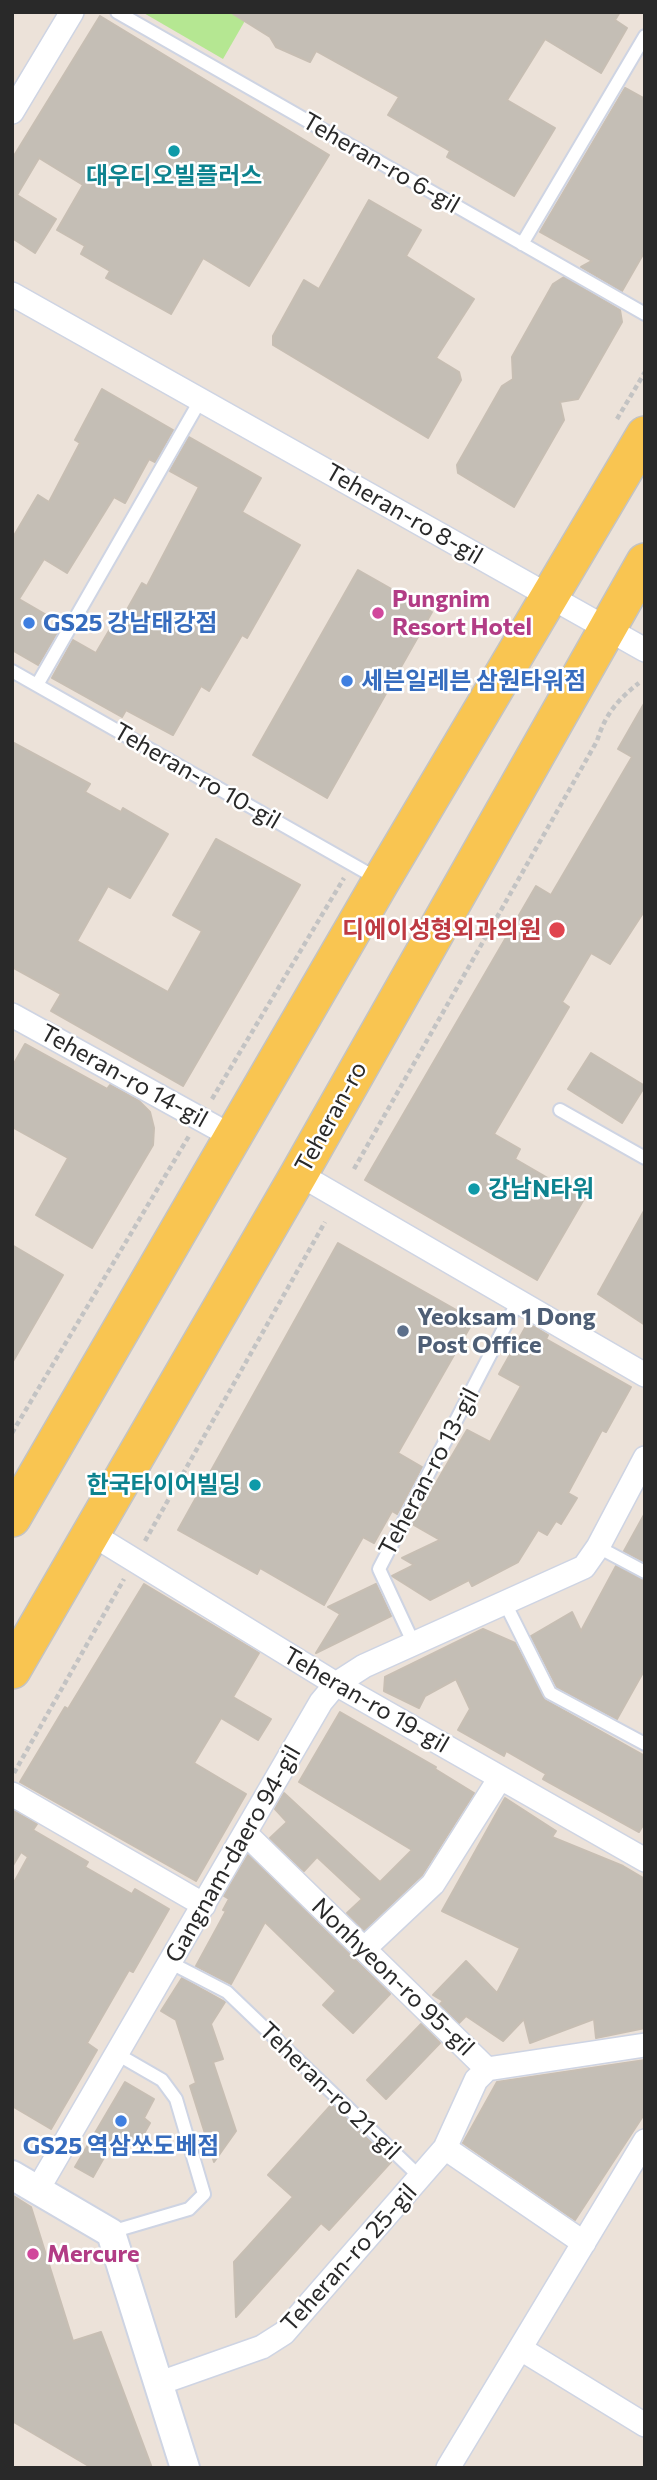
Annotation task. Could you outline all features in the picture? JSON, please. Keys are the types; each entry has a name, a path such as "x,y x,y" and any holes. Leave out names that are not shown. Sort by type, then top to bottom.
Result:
{"main road":[{"path":"16,1502 235,1138 367,873 550,597 627,433"},
{"name":"Teheran-ro","path":"12,1670 299,1174 645,562"}],"street":[{"path":"12,112 72,12"},
{"name":"Teheran-ro 8-gil","path":"12,294 645,650"},
{"name":"Teheran-ro 14-gil","path":"15,1022 235,1138"},
{"path":"299,1174 517,1303 645,1374"},
{"name":"Gangnam-daero 94-gil","path":"38,2189 321,1702 336,1684 413,1642 584,1567 598,1547 645,1458"},
{"name":"Teheran-ro 19-gil","path":"90,1533 336,1684 645,1860"},
{"path":"364,1949 433,1884 500,1778"},
{"path":"12,1794 204,1905"},
{"name":"Nonhyeon-ro 95-gil","path":"245,1833 487,2069 645,2045"},
{"name":"Teheran-ro 21-gil","path":"420,2177 445,2148 476,2080 487,2069"},
{"path":"448,2468 645,2141"},
{"path":"445,2148 584,2243"},
{"path":"12,2175 111,2233 185,2468"},
{"name":"Teheran-ro 25-gil","path":"160,2383 262,2347 284,2333 420,2177"},
{"path":"521,2349 642,2419"}],"lane":[{"name":"Teheran-ro 6-gil","path":"117,12 645,314"},
{"path":"522,244 645,36"},
{"path":"37,685 201,399"},
{"name":"Teheran-ro 10-gil","path":"12,671 367,873"},
{"path":"559,1110 645,1158"},
{"name":"Teheran-ro 13-gil","path":"413,1642 379,1569 517,1303"},
{"path":"598,1547 645,1572"},
{"path":"504,1601 550,1693 645,1744"},
{"name":"Teheran-ro 21-gil","path":"171,1963 227,1992 420,2177"},
{"path":"111,2233 189,2209 204,2194 176,2099 162,2080 117,2054"}],"path":[{"path":"627,433 645,372"},
{"path":"354,1169 597,741 604,719 622,696 639,683"},
{"path":"12,1433 201,1118 367,873"},
{"path":"12,1777 325,1222"}],"green space":[{"path":"142,12 250,12 223,59"}],"building":[{"path":"230,12 620,12 615,20 627,28 601,73 545,39 507,100 555,128 514,196 447,157 450,151 388,115 399,97 316,51 310,62 276,47 270,37"},
{"name":"대우디오빌플러스","path":"100,16 329,155 249,286 203,258 171,314 106,278 110,271 81,254 85,246 57,230 83,185 39,158 17,195 56,219 35,253 12,238 12,159"},
{"path":"625,88 645,99 645,251 622,291 581,267 592,261 540,232"},
{"path":"369,200 421,230 406,256 474,299 436,358 459,372 461,380 428,438 273,345 273,336 304,280 319,289"},
{"path":"564,277 620,310 622,322 578,399 560,402 564,420 514,507 458,473 457,465 502,386 513,379 512,357 553,284"},
{"path":"102,389 173,430 155,462 149,459 125,503 114,497 67,573 44,559 19,599 50,617 45,624 58,631 38,665 12,650 12,539 38,495 49,502 80,443 75,440"},
{"path":"189,437 261,478 242,512 300,545 247,638 242,635 209,691 201,686 173,735 126,710 122,717 52,678 73,640 96,653 110,629 115,631 142,583 147,586 199,487 170,471"},
{"path":"358,570 432,612 327,798 253,755"},
{"path":"645,702 645,910 610,964 591,953 562,1002 569,1007 494,1134 520,1149 515,1159 584,1199 537,1280 365,1180 536,886 551,895 632,757 618,749"},
{"path":"12,742 90,784 85,792 121,812 123,808 168,834 130,898 108,886 77,941 168,992 202,931 173,915 216,839 300,885 183,1086 51,1011 61,994 12,967"},
{"path":"25,1044 107,1089 110,1085 139,1101 150,1112 154,1128 153,1145 92,1248 36,1215 68,1158 12,1127 12,1067"},
{"path":"591,1053 645,1086 622,1123 568,1089"},
{"path":"645,1209 645,1325 598,1294"},
{"path":"338,1243 474,1320 398,1453 422,1467 397,1514 392,1511 374,1543 363,1537 324,1605 260,1568 257,1574 178,1530"},
{"path":"12,1245 63,1275 12,1363"},
{"path":"533,1326 548,1335 546,1339 631,1387 606,1432 602,1430 568,1493 577,1498 561,1524 556,1521 547,1535 538,1530 518,1562 472,1586 469,1580 430,1600 392,1576 414,1565 402,1558 440,1540 412,1524 467,1430 490,1442 521,1386 499,1374 525,1328"},
{"path":"645,1513 645,1562 624,1551"},
{"path":"616,1566 645,1581 645,1669 617,1719 557,1687 531,1636 572,1612 581,1631"},
{"path":"144,1584 259,1653 233,1697 271,1719 258,1740 221,1718 194,1763 246,1794 196,1881 20,1782"},
{"path":"376,1584 391,1616 316,1653 340,1614 328,1607"},
{"path":"483,1629 515,1643 545,1700 645,1756 645,1822 639,1832 543,1779 546,1774 506,1751 504,1756 458,1730 470,1709 456,1679 425,1696 419,1708 384,1691 385,1677"},
{"path":"340,1712 436,1767 435,1769 474,1793 422,1875 403,1893 398,1890 402,1894 364,1930 347,1913 362,1899 317,1857 304,1871 270,1838 287,1822 275,1809 284,1793 380,1882 412,1850 299,1782"},
{"path":"505,1798 556,1831 552,1837 623,1866 645,1879 645,2028 596,2038 594,2019 530,2043 524,2019 503,2041 466,2016 459,2023 440,2004 443,2001 433,1995 466,1961 497,1993 520,1948 442,1911"},
{"path":"12,1810 37,1824 33,1830 88,1862 85,1867 132,1894 135,1889 169,1909 133,1972 129,1970 87,2043 97,2050 51,2129 12,2106 12,1886 28,1857 21,1852 12,1867"},
{"path":"248,1855 390,1994 353,2033 323,2005 336,1991 265,1922 231,1984 196,1966 226,1911 223,1910 229,1899 224,1896"},
{"path":"182,1978 225,2002 211,2024 223,2059 213,2062 236,2131 214,2162 190,2086 196,2083 176,2020 161,2011"},
{"path":"421,2024 440,2043 386,2099 367,2080"},
{"path":"645,2060 645,2113 575,2220 463,2143 497,2082"},
{"path":"125,2082 154,2099 144,2118 150,2123 137,2146 121,2138 118,2143 114,2140 93,2177 75,2167"},
{"path":"332,2104 391,2162 329,2230 321,2223 236,2317 234,2262 293,2197 268,2175"},
{"path":"12,2195 31,2207 73,2341 101,2332 152,2468 92,2468 12,2421"}],"place":[{"name":"대우디오빌플러스","path":"174,151"},
{"name":"Pungnim Resort Hotel","path":"378,613"},
{"name":"GS25 강남태강점","path":"29,623"},
{"name":"세븐일레븐 삼원타워점","path":"347,681"},
{"name":"디에이성형외과의원","path":"557,930"},
{"name":"강남N타워","path":"474,1189"},
{"name":"Yeoksam 1 Dong Post Office","path":"403,1331"},
{"name":"한국타이어빌딩","path":"255,1485"},
{"name":"GS25 역삼쏘도베점","path":"121,2121"},
{"name":"Mercure","path":"33,2254"}]}
